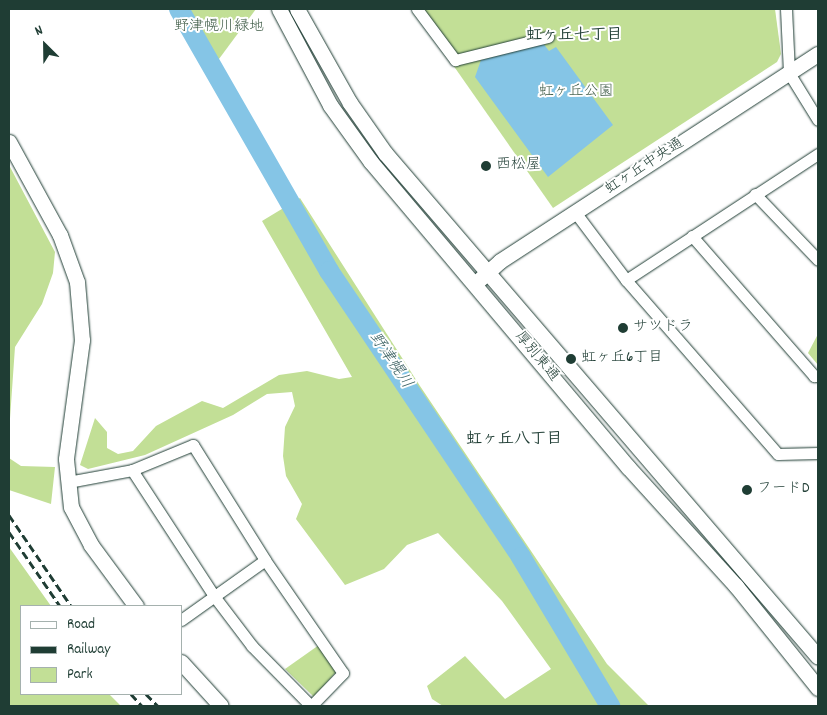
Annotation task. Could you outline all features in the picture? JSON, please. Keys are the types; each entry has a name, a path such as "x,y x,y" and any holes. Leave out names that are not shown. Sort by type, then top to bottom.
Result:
{"street":[{"name":"厚別東通","path":"279,9 330,105 371,162 628,467 736,586 818,688"},
{"name":"厚別東通","path":"297,9 350,103 380,146 486,273 818,657"},
{"path":"417,9 455,60 548,37"},
{"path":"786,9 790,73 818,120"},
{"name":"虹ヶ丘中央通","path":"475,284 486,273 575,212 818,54"},
{"path":"9,142 60,234 77,282 82,340 66,459 71,508 91,545 135,605"},
{"path":"626,280 818,154"},
{"path":"755,194 818,260"},
{"path":"575,212 626,280 778,454 818,454"},
{"path":"692,236 814,376 818,376"},
{"path":"68,482 132,470 193,446 265,560 343,672 311,706 252,646 214,596 132,470"},
{"path":"182,619 265,560"},
{"path":"736,586 749,575"},
{"path":"182,663 221,706"}],"green space":[{"name":"野津幌川緑地","path":"187,9 256,9 216,63"},
{"name":"虹ヶ丘公園","path":"424,9 775,9 781,54 777,62 553,208 439,45"},
{"path":"9,165 55,252 53,273 42,304 15,347 9,433"},
{"path":"300,198 420,386 607,664 649,706 443,706 432,699 427,686 465,656 505,699 551,669 502,601 438,533 407,545 384,569 345,585 296,519 302,504 286,476 283,456 285,427 295,406 292,392 267,394 233,415 145,455 88,469 80,465 95,418 107,432 107,448 118,454 133,451 156,426 202,401 223,408 279,375 307,371 339,379 352,377 262,221"},
{"path":"818,334 818,365 808,353"},
{"path":"9,458 21,466 55,467 51,504 9,490"},
{"path":"9,547 50,605 20,605 20,695 110,695 121,706 9,706"},
{"path":"319,645 336,672 314,697 285,669"}],"water":[{"path":"543,43 549,51 556,47 613,125 548,177 475,77 481,60"}],"waterway":[{"name":"野津幌川","path":"179,9 329,271 521,557 610,706"}],"railway":[{"path":"9,515 70,605"},
{"path":"9,532 59,605"},
{"path":"132,695 142,706"},
{"path":"147,695 158,706"}],"place":[{"name":"西松屋","path":"486,166"},
{"name":"サツドラ","path":"623,328"},
{"name":"虹ヶ丘6丁目","path":"571,359"},
{"name":"フードD","path":"747,490"}],"district":[{"name":"虹ヶ丘七丁目","path":"574,36"},
{"name":"虹ヶ丘八丁目","path":"514,440"}]}
